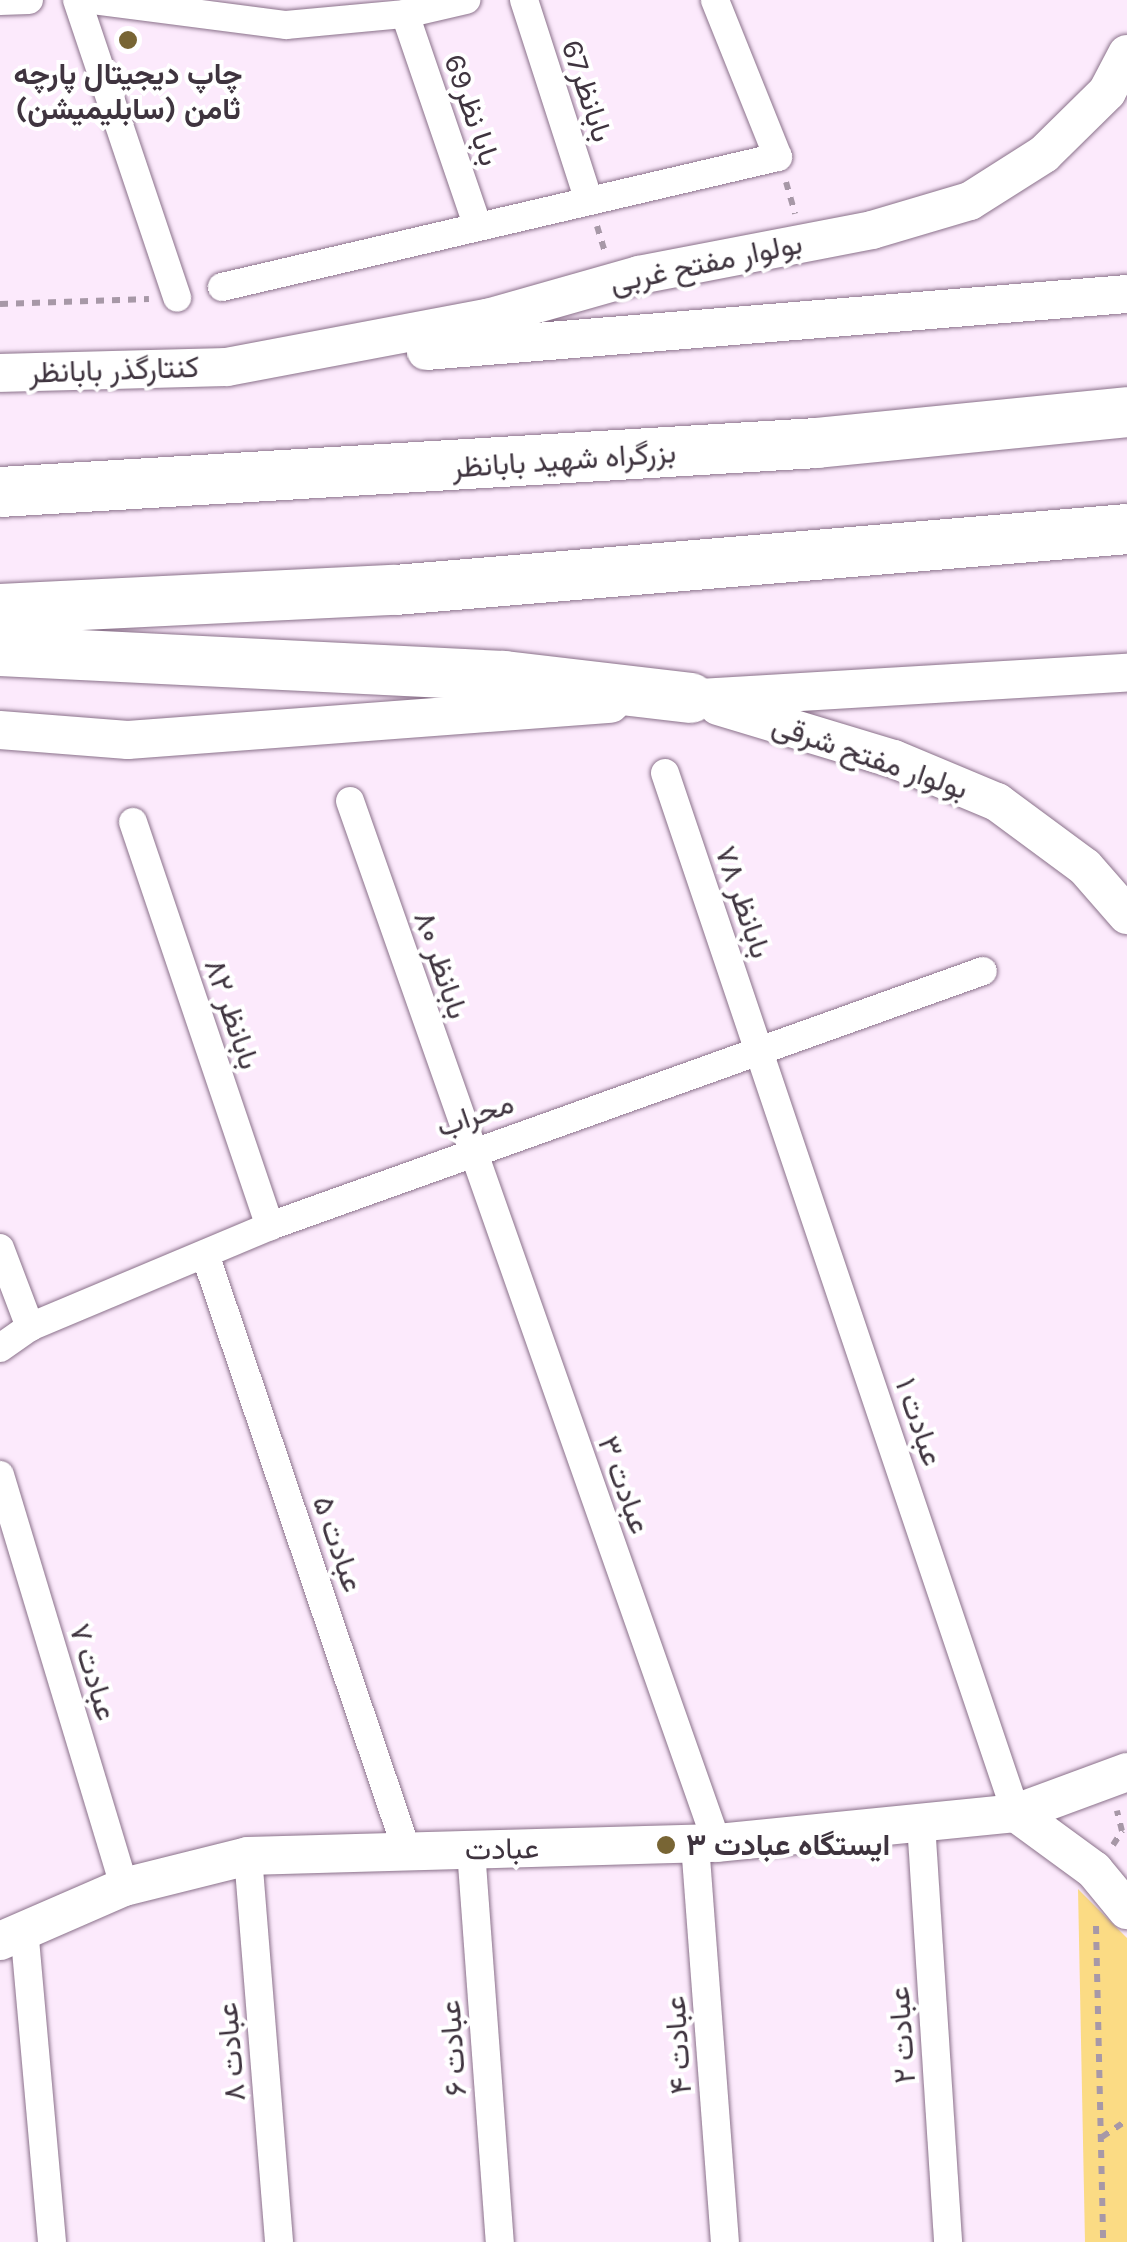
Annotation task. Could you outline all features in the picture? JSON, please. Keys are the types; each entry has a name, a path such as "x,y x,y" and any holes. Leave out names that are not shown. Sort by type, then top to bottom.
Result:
{"highway":[{"name":"بزرگراه شهید بابانظر","path":"0,492 817,443 1127,412"},
{"path":"0,609 395,590 1127,529"},
{"path":"0,651 504,676 692,698"}],"main road":[{"name":"بولوار مفتح غربی","path":"227,366 487,318 614,282 803,243 970,200 1044,154 1106,92 1127,54"},
{"path":"0,389 227,366 1127,294"},
{"name":"کنتارگذر بابانظر","path":"0,373 227,366"},
{"path":"0,747 692,698 1127,673"},
{"name":"بولوار مفتح شرقی","path":"692,698 894,759 997,802 1085,868 1127,916"},
{"path":"0,730 128,740"},
{"name":"عبادت","path":"12,1934 124,1887 248,1856 706,1844 1016,1813 1118,1776"},
{"path":"1016,1813 1094,1870 1127,1910"}],"street":[{"path":"0,2 30,0"},
{"path":"77,0 177,298"},
{"path":"93,0 286,25 405,14 466,0"},
{"name":"بابانظر67","path":"524,0 589,201"},
{"path":"222,287 778,157 715,0"},
{"name":"بابا نظر69","path":"405,14 478,227"},
{"name":"بابانظر ۷۸","path":"665,774 760,1052"},
{"name":"بابانظر ۸۰","path":"350,801 471,1150"},
{"name":"بابانظر ۸۲","path":"132,822 270,1226"},
{"name":"محراب","path":"0,1348 30,1327 206,1258 270,1226 471,1150 983,971"},
{"name":"عبادت ۱","path":"760,1052 1016,1813"},
{"name":"عبادت ۳","path":"471,1150 706,1844"},
{"path":"0,1248 30,1327"},
{"name":"عبادت ۵","path":"206,1258 408,1851"},
{"name":"عبادت ۷","path":"0,1475 124,1887"},
{"name":"عبادت ۲","path":"921,1823 948,2242"},
{"name":"عبادت ۴","path":"706,1844 725,2242"},
{"name":"عبادت ۶","path":"471,1850 500,2242"},
{"name":"عبادت ۸","path":"248,1856 280,2242"},
{"path":"12,1934 52,2242"}],"path":[{"path":"778,157 803,243"},
{"path":"589,201 614,282"},
{"path":"0,304 177,298"},
{"path":"1103,2242 1094,1870 1125,1831 1118,1776"},
{"path":"1101,2137 1127,2120"}],"shaded area":[{"path":"1078,1889 1127,1938 1127,2242 1085,2242"}],"place":[{"name":"چاپ دیجیتال پارچه ثامن (سابلیمیشن)","path":"128,40"},
{"name":"ایستگاه عبادت ۳","path":"666,1845"}]}
